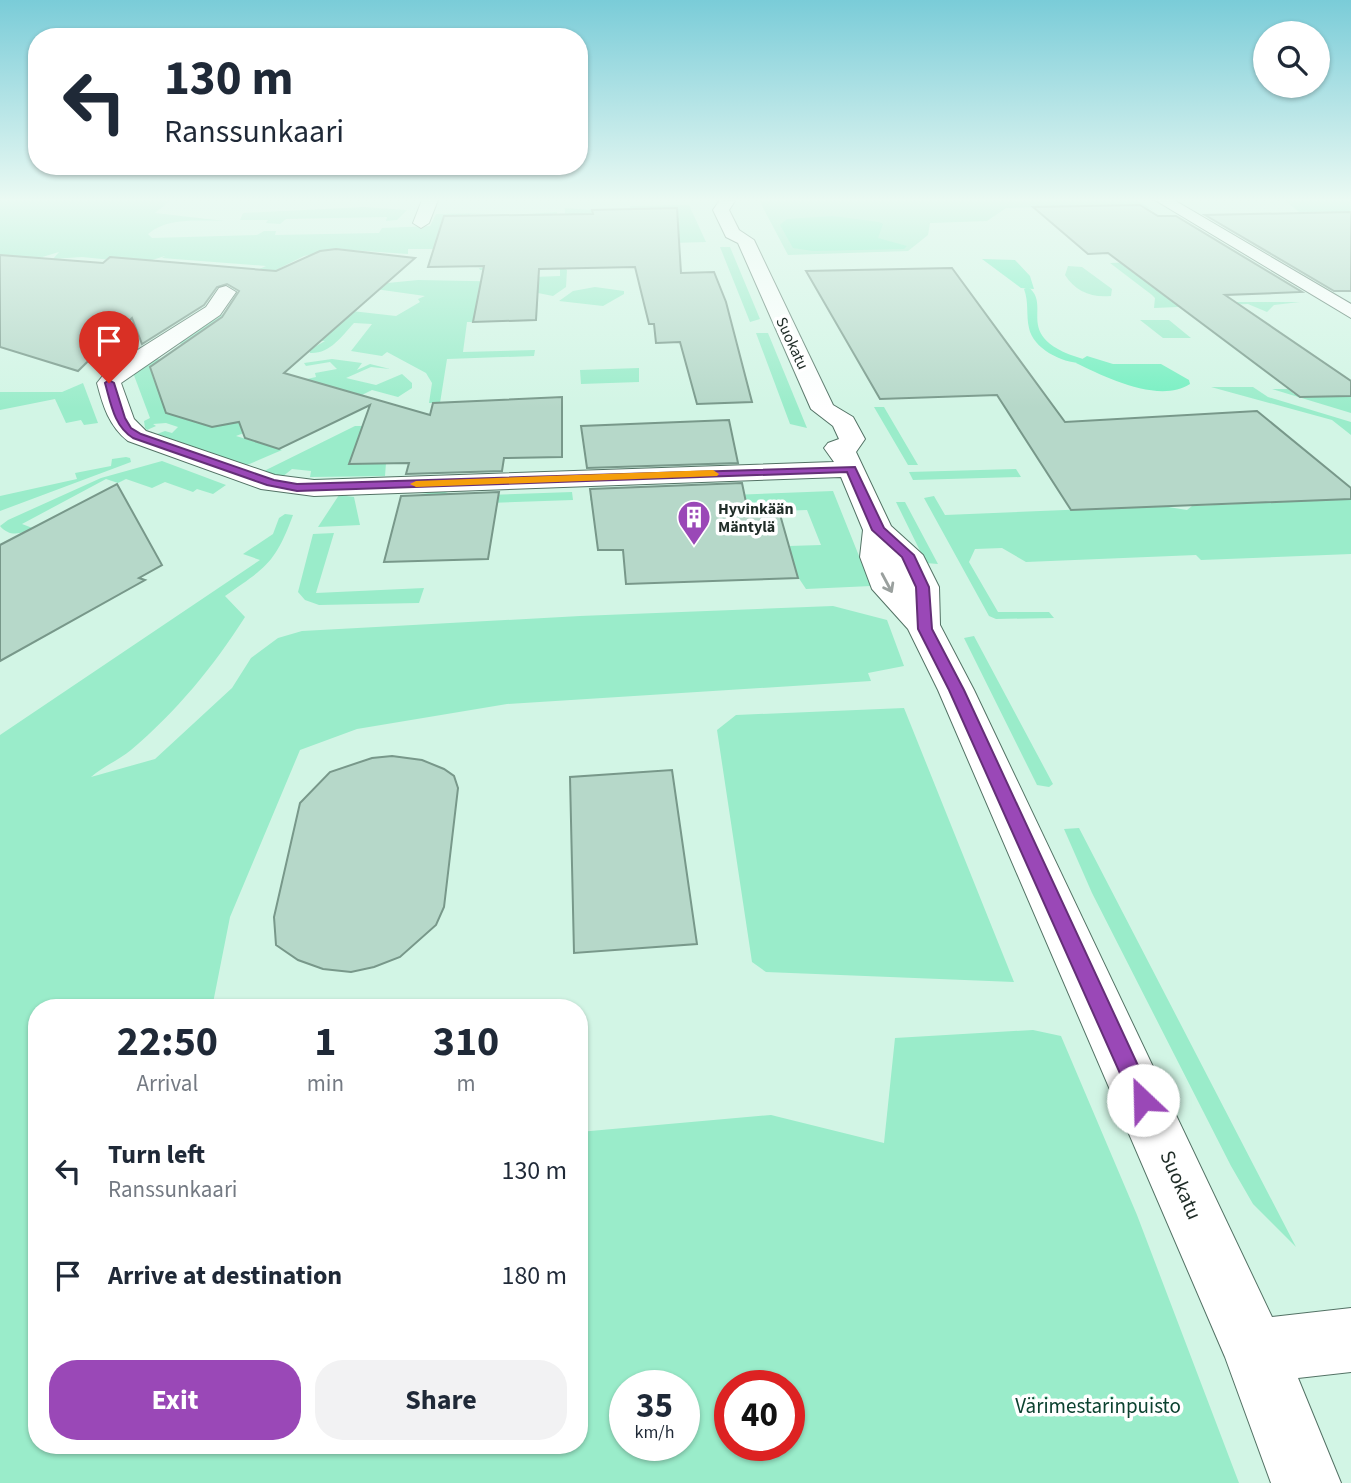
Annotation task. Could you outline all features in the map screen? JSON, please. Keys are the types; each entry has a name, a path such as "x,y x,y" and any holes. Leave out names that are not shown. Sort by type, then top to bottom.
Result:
{"street":[{"name":"Suokatu","path":"758,269 823,409 815,422 824,442 847,460 878,530 875,557 888,589 923,625 1055,906 1255,1351 1306,1483"},
{"path":"1279,269 1351,312"},
{"path":"226,292 213,311 117,373 109,383 127,430 271,483 314,488 847,460"},
{"path":"1255,1351 1351,1340"}],"green space":[{"path":"259,269 278,269 258,279 244,276"},
{"path":"560,269 567,270 566,287 553,296 538,293 537,296 478,297 473,322 467,322 463,352 535,350 534,356 447,359 440,403 429,403 432,383 426,373 387,352 382,356 351,351 372,324 354,323 335,344 317,353 310,353 309,350 325,341 172,344 215,317 233,311 325,308 396,316 420,302 418,299 425,296 361,287 367,285 418,280 531,282 533,277 560,276"},
{"path":"729,269 739,269 760,319 750,322"},
{"path":"1067,269 1085,269 1112,289 1111,296 1097,296 1079,289 1065,275"},
{"path":"1118,269 1146,269 1202,302 1300,302 1274,305 1267,312 1248,304 1154,308 1155,298"},
{"path":"595,287 624,291 624,294 603,306 559,301 573,291"},
{"path":"48,312 169,316 113,353 103,356 110,349 104,348 108,344 92,344"},
{"path":"1140,320 1169,320 1191,338 1163,338"},
{"path":"756,333 768,333 807,428 790,424"},
{"path":"148,359 165,359 152,375 166,411 316,377 315,373 337,369 330,362 306,366 304,363 332,359 362,363 357,370 370,364 390,369 371,367 346,378 376,385 402,374 412,383 412,388 398,397 372,390 362,395 351,392 236,436 282,450 247,465 157,434 165,431 172,433 178,427 166,423 153,424 156,426 147,430 145,428 144,421 150,418 132,370"},
{"path":"639,368 639,382 581,384 580,370"},
{"path":"83,383 98,423 84,425 81,420 66,423 55,399 0,410 0,392 62,392"},
{"path":"1211,387 1253,387 1268,397 1351,422 1351,435 1332,420"},
{"path":"1272,389 1288,389 1294,394 1351,396 1351,413"},
{"path":"874,407 884,407 918,465 908,465"},
{"path":"355,426 363,426 386,463 385,476 310,477 311,471 292,469 282,477 264,471"},
{"path":"130,458 131,462 0,511 0,496 77,479 75,473 111,466 112,459"},
{"path":"162,461 226,485 213,494 197,489 193,492 165,482 152,488 126,479 118,483 106,479 22,524 35,529 12,533 0,526 101,478"},
{"path":"1016,469 1021,477 913,480 909,472"},
{"path":"442,491 457,496 572,492 573,500 428,505 414,500 422,494"},
{"path":"592,491 731,495 833,491 871,586 806,589 798,577 789,546 821,545 807,510 755,512 754,516 603,510 590,500"},
{"path":"339,495 354,497 360,525 318,527"},
{"path":"934,496 945,515 1162,506 1187,510 1192,506 1351,499 1351,554 1201,560 1196,555 1026,562 1002,548 975,549 969,562 998,612 1049,612 1054,618 996,619 989,616 924,498"},
{"path":"896,502 905,502 938,564 926,563"},
{"name":"Värimestarinpuisto","path":"285,514 293,515 281,544 268,563 225,596 245,617 220,653 179,704 148,735 126,754 91,777 155,759 232,688 251,658 278,638 302,631 833,606 887,620 904,666 868,673 871,681 507,704 357,729 300,750 230,917 214,999 28,999 28,1454 588,1454 588,1131 771,1115 884,1143 895,1038 1033,1030 1061,1036 1137,1215 1239,1483 0,1483 0,735 260,560 243,554 273,534 279,518"},
{"path":"334,533 316,593 424,588 419,603 319,605 305,600 298,592 313,534"},
{"path":"974,636 1053,784 1049,787 1037,785 964,638"},
{"path":"904,708 1014,982 766,972 752,962 717,730 736,715"},
{"path":"1079,828 1296,1247 1253,1204 1231,1166 1092,893 1064,829"}],"shaded area":[{"path":"996,269 1024,269 1030,276 1034,289 1021,288"},
{"path":"1087,356 1113,364 1161,364 1189,380 1190,384 1163,391 1132,386 1076,363"}],"building":[{"path":"0,269 402,269 284,373 430,415 433,403 562,397 562,457 504,458 502,471 406,474 409,463 349,464 370,405 279,449 245,438 239,422 212,427 166,413 150,367 222,317 239,291 227,284 217,287 204,305 142,344 132,318 78,371 0,347"},
{"path":"483,269 539,269 536,320 473,322"},
{"path":"636,269 681,269 681,273 714,272 726,302 752,402 697,404 680,342 656,343 654,324 649,324"},
{"path":"953,269 1065,422 1257,411 1351,488 1351,499 1071,510 997,395 880,399 806,271"},
{"path":"1130,269 1264,269 1302,292 1225,295 1351,381 1351,396 1300,397"},
{"path":"1297,269 1351,269 1351,291 1334,291"},
{"path":"729,420 738,463 587,468 581,426"},
{"name":"Hyvinkään Mäntylä","path":"742,483 748,512 779,511 798,578 626,584 623,550 598,550 590,489"},
{"path":"117,484 162,565 139,578 145,580 0,661 0,545"},
{"path":"499,492 488,559 384,562 401,496"},
{"path":"392,756 422,760 444,769 454,776 458,788 444,907 436,925 400,957 374,967 351,972 323,969 298,960 276,945 274,917 300,803 330,772 372,758"},
{"path":"672,770 697,944 574,953 570,777"}],"waterway":[{"path":"1028,289 1037,338 1054,351 1080,361"}],"slow traffic":[{"path":"416,484 713,474"}],"place":[{"name":"Hyvinkään Mäntylä","path":"694,547"}],"route":[{"path":"109,383 120,418 127,430 137,436 271,483 297,488 851,469 878,530 908,555 923,587 923,625 956,690 1143,1100"}]}
